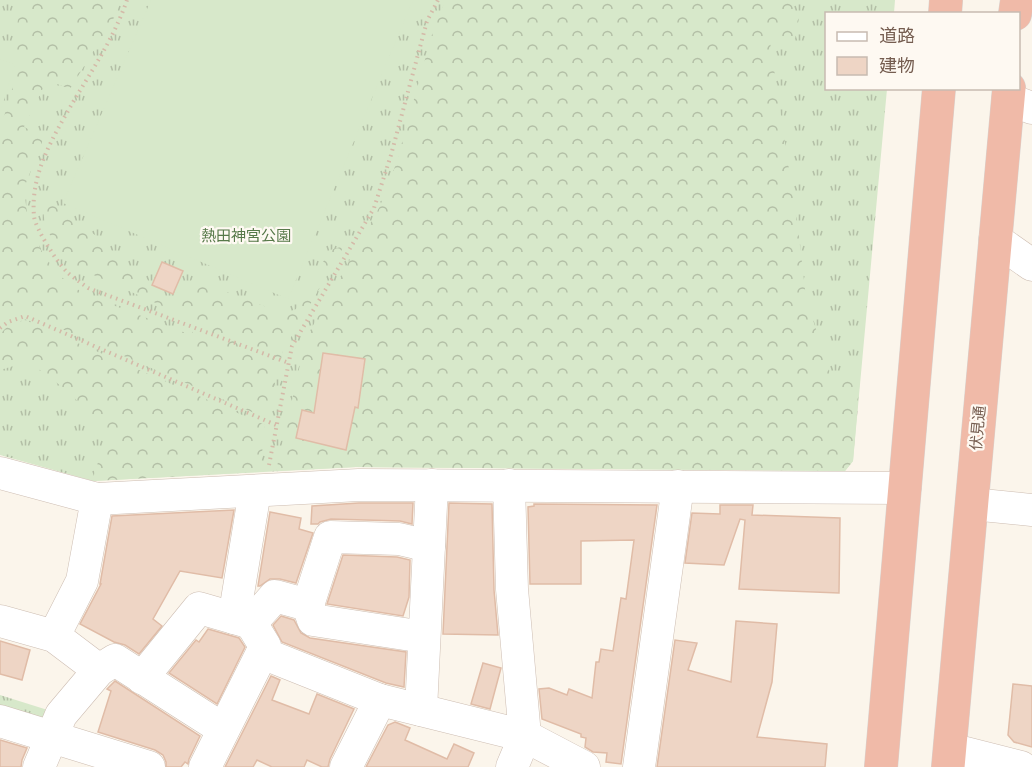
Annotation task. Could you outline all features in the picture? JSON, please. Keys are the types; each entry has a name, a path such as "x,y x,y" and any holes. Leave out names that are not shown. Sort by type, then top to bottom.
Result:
{"highway":[{"path":"881,767 939,90"},
{"name":"伏見通","path":"949,758 995,240 1016,98"}],"street":[{"path":"995,240 1032,265"},
{"path":"0,473 97,499 261,481 360,485 905,488"},
{"path":"242,621 261,481"},
{"path":"421,710 432,485"},
{"path":"509,485 512,589 525,736 512,767"},
{"path":"639,767 678,486"},
{"path":"54,636 82,581 97,499"},
{"path":"972,504 1032,510"},
{"path":"424,637 313,620 308,604 330,537 399,539 429,546"},
{"path":"242,621 275,596 308,604"},
{"path":"142,678 199,608 242,621 265,646 205,767"},
{"path":"0,621 54,636 99,670"},
{"path":"262,652 380,700 525,736 584,767"},
{"path":"39,767 60,716 99,670 115,660 223,729"},
{"path":"346,767 380,700"},
{"path":"0,721 149,767"},
{"path":"949,758 1021,767"}],"path":[{"path":"127,0 121,17 97,62 49,143 35,185 34,218 47,245 65,270 88,288 289,363"},
{"path":"261,481 276,425 292,346 374,208 391,155 427,21 438,0"},
{"path":"0,328 8,322 25,316 276,425"}],"green space":[{"name":"熱田神宮公園","path":"0,0 895,0 894,12 825,12 825,90 887,90 853,461 845,471 356,467 93,481 0,455"},
{"path":"43,0 120,0 115,16 70,89 47,80 24,127 44,137 24,188 28,222 44,256 60,276 84,294 191,335 198,322 78,268 67,259 48,231 44,215 46,203 53,203 98,237 119,258 147,279 156,293 172,298 193,279 285,314 296,309 330,250 344,246 283,351 266,418 23,312 0,322 0,130 18,69 14,52 19,9"},
{"path":"151,0 413,0 288,299 63,203"},
{"path":"446,0 789,0 799,18 795,39 770,42 806,298 830,373 860,378 853,461 845,471 356,467 276,471 306,338 380,206 396,164 436,20"},
{"path":"0,59 15,64 0,113"},
{"path":"25,320 265,425 260,472 93,481 95,469 104,450 103,430 70,393 40,370 17,365 0,370 0,334 9,325"},
{"path":"0,695 54,712 40,725 0,712"}],"building":[{"path":"162,262 183,271 173,294 152,285"},
{"path":"323,353 365,359 358,408 355,407 346,450 296,438 302,410 314,413"},
{"path":"413,503 412,524 400,521 331,519 311,524 312,506"},
{"path":"449,503 492,504 494,590 498,635 443,634"},
{"path":"534,504 657,505 621,764 606,762 607,753 593,752 585,747 586,738 581,737 581,734 542,719 539,689 549,688 567,695 569,689 592,698 596,662 599,662 601,649 613,651 621,598 626,599 634,540 581,541 581,584 530,584 528,507"},
{"path":"720,505 753,505 752,515 840,518 839,593 739,589 745,520 740,519 724,565 685,563 692,513 720,514"},
{"path":"234,510 222,578 180,571 153,619 162,626 139,654 80,624 101,584 112,516"},
{"path":"270,512 301,518 299,529 313,533 296,583 270,579 258,586"},
{"path":"343,555 397,557 410,560 409,597 403,616 327,604"},
{"path":"281,616 294,620 301,633 310,638 406,652 404,687 386,683 282,642 273,625"},
{"path":"736,621 777,624 772,682 757,737 827,744 825,767 657,767 675,640 697,643 688,670 731,682"},
{"path":"208,629 239,638 245,647 217,704 169,673 196,640 199,642"},
{"path":"0,641 30,650 22,680 0,674"},
{"path":"483,663 501,668 490,709 471,704"},
{"path":"271,676 280,680 272,700 309,714 317,694 354,709 328,767 322,767 307,760 304,767 272,767 257,760 253,767 225,767"},
{"path":"115,681 200,736 188,764 185,762 181,767 166,767 163,755 155,750 98,732 111,691 107,689"},
{"path":"1013,684 1032,686 1032,747 1014,742 1008,735"},
{"path":"395,722 410,728 405,740 447,759 454,744 474,753 468,767 366,767 388,725"},
{"path":"0,740 27,748 21,767 0,767"}]}
